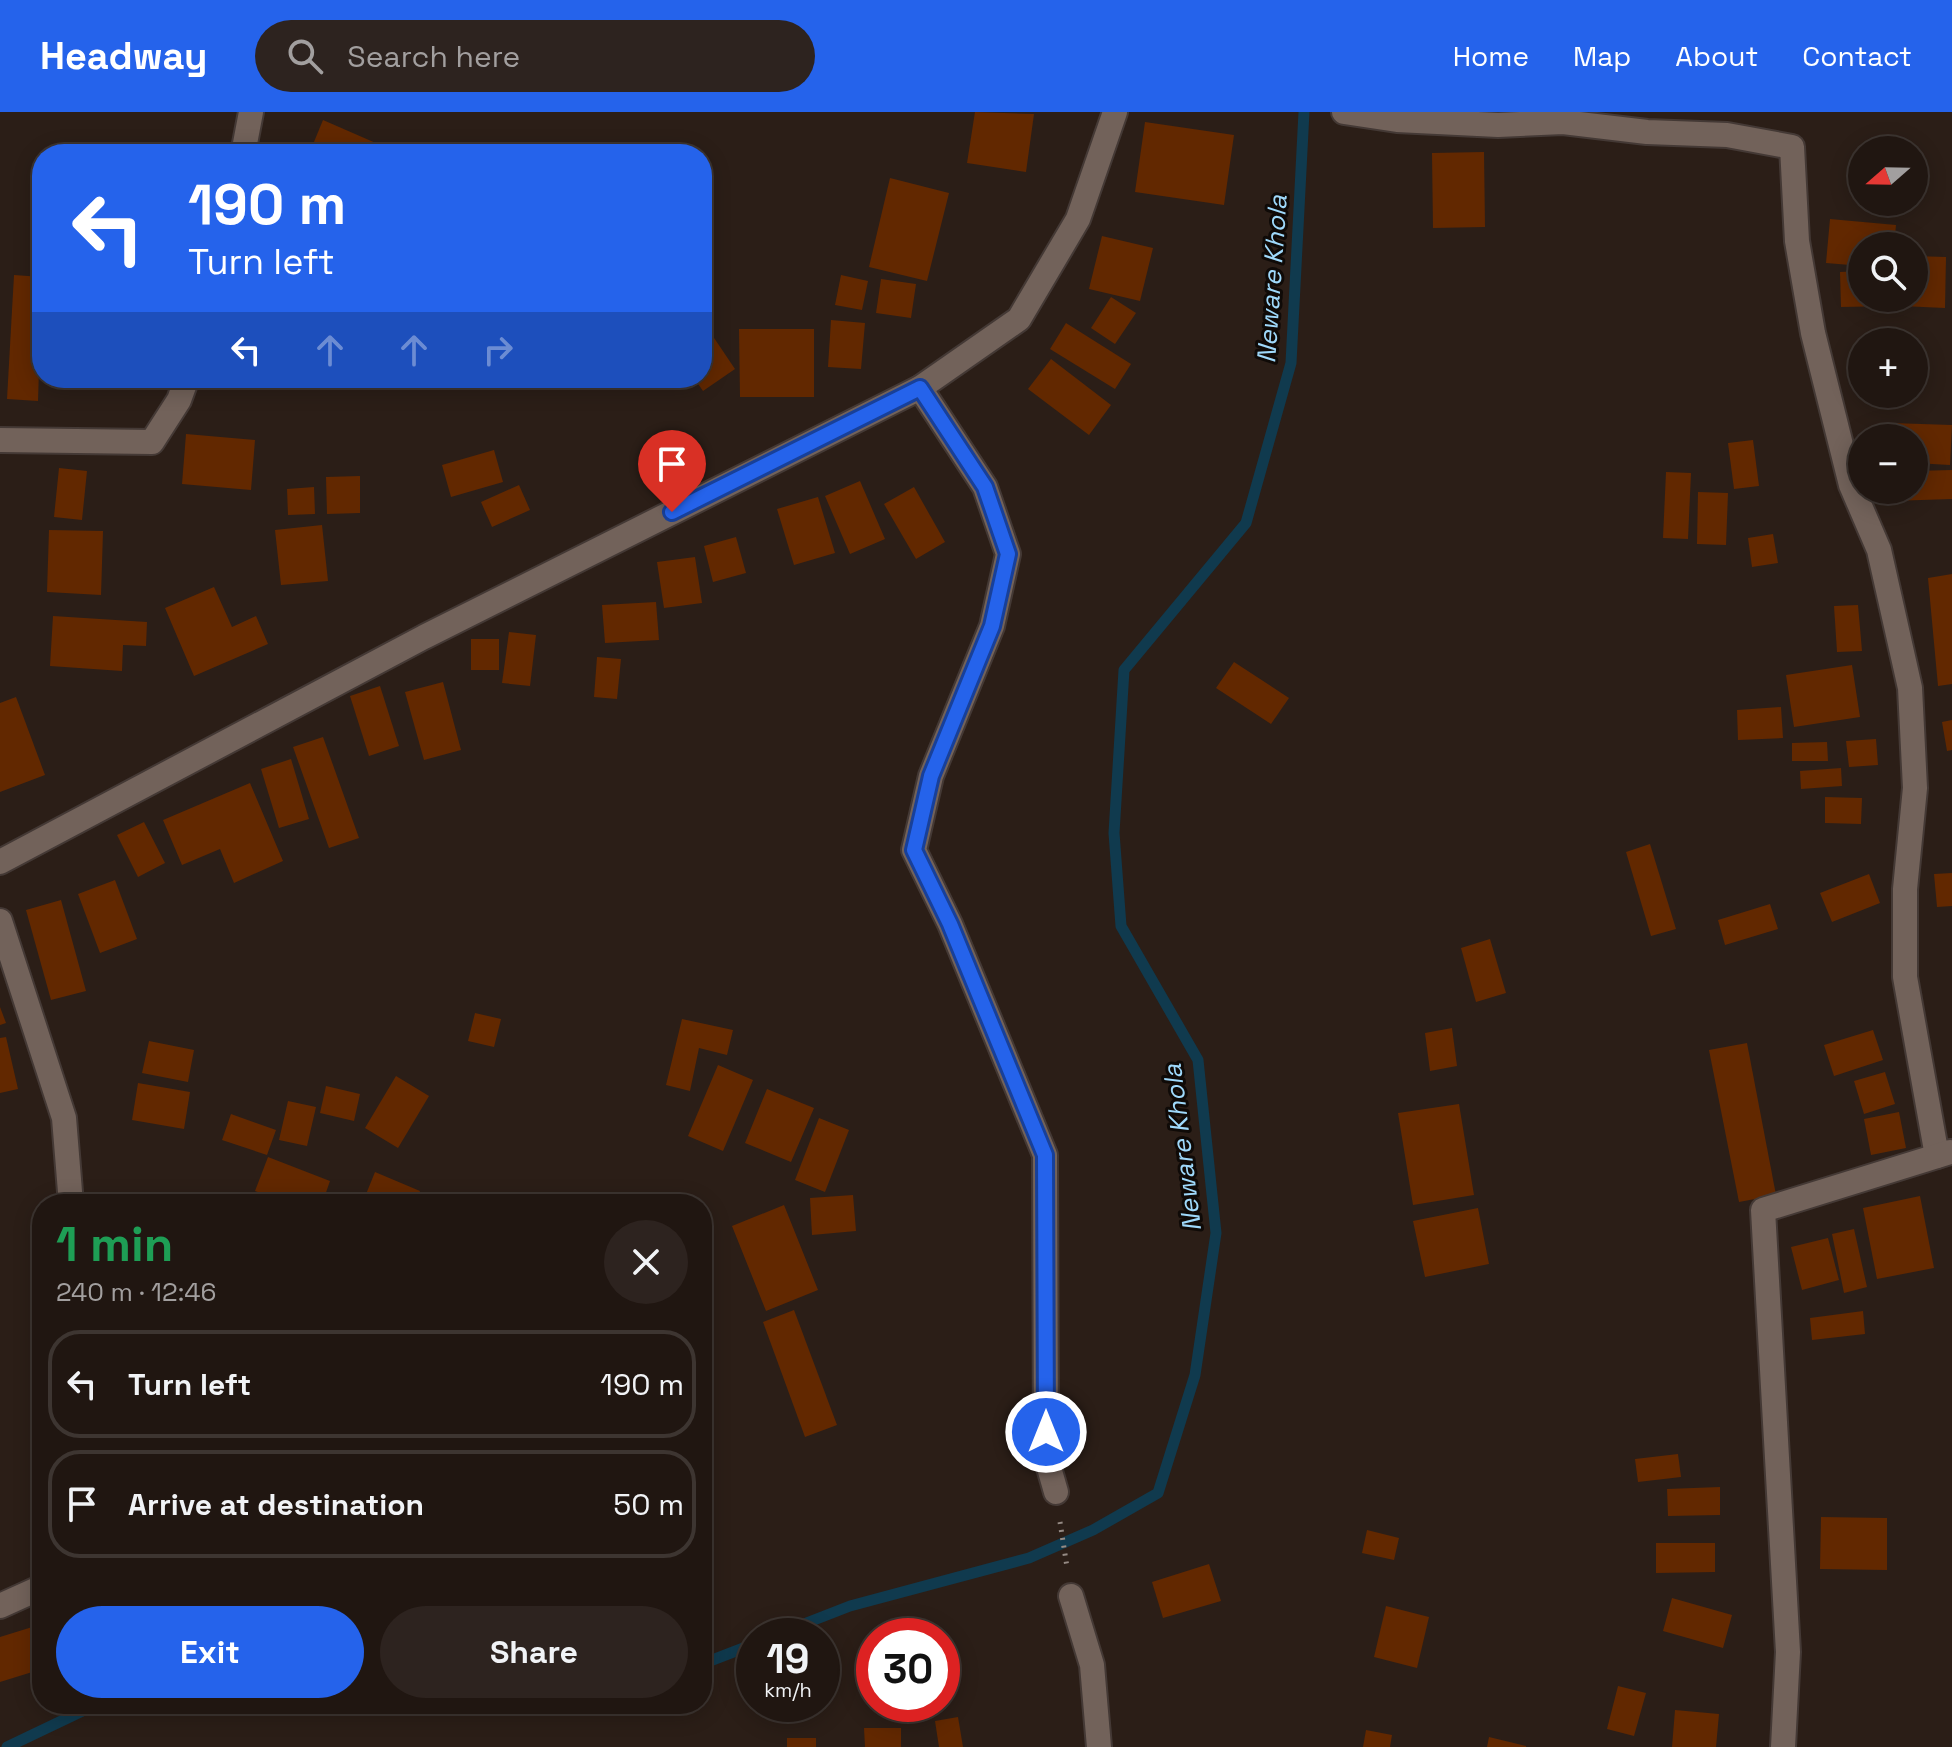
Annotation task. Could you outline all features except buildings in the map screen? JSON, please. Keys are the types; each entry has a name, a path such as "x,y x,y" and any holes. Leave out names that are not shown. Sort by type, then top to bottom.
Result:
{"street":[{"path":"245,144 251,112"},
{"path":"0,862 424,637 920,388 1019,319 1078,219 1115,112"},
{"path":"1344,112 1397,120 1498,125 1563,122 1647,132 1727,135 1792,147 1797,241 1813,333 1851,485 1879,550 1910,688 1915,788 1905,889 1905,977 1944,1153 1763,1210 1788,1652 1783,1747"},
{"path":"0,440 152,442 183,388"},
{"path":"920,388 985,487 1008,554 992,626 931,776 914,850 950,924 1045,1155 1046,1457 1056,1492"},
{"path":"0,921 64,1118 70,1194"},
{"path":"0,1606 32,1592"},
{"path":"1071,1596 1092,1665 1099,1747"}],"path":[{"path":"1056,1492 1071,1596"}],"waterway":[{"name":"Neware Khola","path":"819,1618 850,1606 1029,1558 1093,1530 1158,1493 1195,1375 1216,1233 1198,1060 1121,926 1114,833 1124,670 1246,523 1291,363 1304,112"},
{"name":"Neware Khola","path":"712,1660 736,1651"},
{"name":"Neware Khola","path":"7,1747 76,1714"}],"route":[{"path":"672,512 920,388 985,487 1008,554 992,626 931,776 914,850 950,924 1045,1155 1046,1432"}]}
